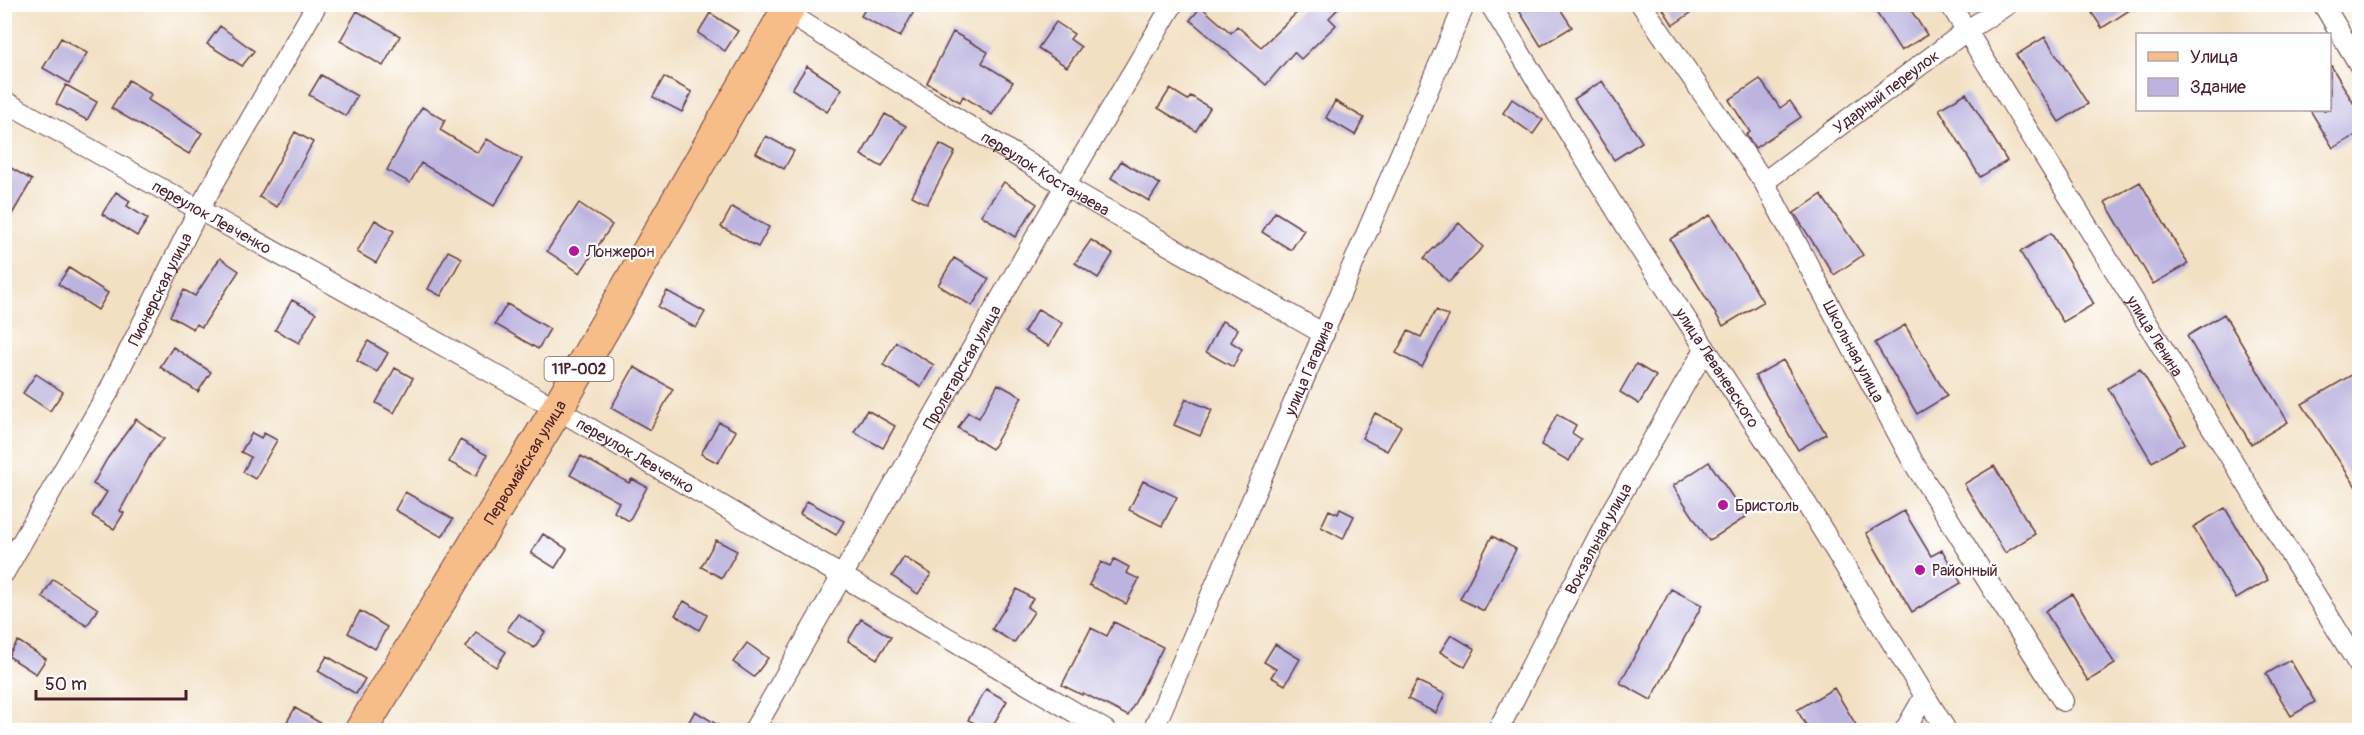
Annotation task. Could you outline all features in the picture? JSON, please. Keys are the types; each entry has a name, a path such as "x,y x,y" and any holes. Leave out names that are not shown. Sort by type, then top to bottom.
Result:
{"main road":[{"name":"Первомайская улица","path":"361,730 556,409 784,7"}],"street":[{"name":"Пионерская улица","path":"4,573 109,391 199,209 317,4"},
{"name":"Пролетарская улица","path":"754,730 844,577 1065,186 1173,4"},
{"name":"улица Гагарина","path":"1153,730 1465,4"},
{"name":"улица Леваневского","path":"1490,4 1705,349 1801,495 1946,730"},
{"name":"Школьная улица","path":"1641,4 1764,182 1913,462 2063,701"},
{"name":"улица Ленина","path":"1950,4 2360,667"},
{"name":"Ударный переулок","path":"1764,182 1966,30 2008,4"},
{"path":"2323,4 2360,66"},
{"name":"переулок Костанаева","path":"784,7 1065,186 1324,334"},
{"name":"переулок Левченко","path":"4,101 556,409 1105,730"},
{"name":"Вокзальная улица","path":"1498,730 1611,512 1705,349"},
{"path":"1905,730 1924,697"}],"building":[{"path":"868,4 918,4 900,37 861,16"},
{"path":"1306,4 1343,4 1329,18 1336,25 1301,59 1294,52 1266,85 1190,20 1201,7 1231,33 1237,26 1261,47"},
{"path":"1515,4 1557,4 1572,27 1541,46"},
{"path":"1660,4 1704,4 1673,25"},
{"path":"1871,4 1907,4 1927,35 1901,51"},
{"path":"2086,4 2139,4 2102,28"},
{"path":"357,11 400,36 383,66 340,41"},
{"path":"710,13 738,31 725,51 698,33"},
{"path":"1056,22 1074,34 1070,39 1081,47 1067,67 1038,48"},
{"path":"220,26 254,51 242,66 207,44"},
{"path":"953,32 988,52 982,63 1013,82 992,115 963,96 960,102 927,83"},
{"path":"2045,37 2088,104 2059,122 2016,55"},
{"path":"61,38 87,53 69,83 43,68"},
{"path":"807,66 842,89 827,112 792,89"},
{"path":"2331,66 2360,114 2360,133 2333,148 2311,111 2331,111"},
{"path":"321,75 357,96 346,116 309,95"},
{"path":"664,77 692,92 682,112 653,97"},
{"path":"1760,79 1780,108 1790,101 1801,117 1755,148 1746,135 1750,132 1729,100"},
{"path":"129,80 151,94 148,100 202,133 189,154 111,108"},
{"path":"1602,81 1642,142 1614,160 1574,99"},
{"path":"66,85 97,102 87,120 56,104"},
{"path":"1170,89 1188,100 1191,96 1210,108 1196,131 1158,108"},
{"path":"1966,93 2007,161 1980,177 1939,109"},
{"path":"1512,99 1543,120 1533,134 1503,113"},
{"path":"1335,101 1364,118 1355,135 1326,118"},
{"path":"422,107 445,120 440,130 478,153 487,139 522,159 494,206 421,163 410,183 387,170"},
{"path":"885,114 906,126 882,167 861,155"},
{"path":"295,132 313,142 277,207 259,197"},
{"path":"766,136 794,151 784,169 756,153"},
{"path":"940,144 955,152 927,204 912,196"},
{"path":"1121,161 1160,184 1149,201 1111,178"},
{"path":"4,164 32,180 4,228"},
{"path":"1004,182 1037,204 1015,237 981,215"},
{"path":"2140,182 2188,264 2153,284 2105,202"},
{"path":"116,192 130,201 127,206 148,219 137,236 102,214"},
{"path":"1821,195 1863,255 1834,275 1794,213"},
{"path":"579,203 612,225 580,273 547,251"},
{"path":"732,207 769,227 758,247 721,227"},
{"path":"1275,212 1304,230 1291,250 1262,232"},
{"path":"1710,215 1763,302 1723,326 1670,239"},
{"path":"375,220 394,231 376,263 357,252"},
{"path":"1459,223 1483,247 1449,282 1424,258"},
{"path":"2051,233 2094,304 2063,322 2020,252"},
{"path":"1091,240 1113,254 1098,278 1075,263"},
{"path":"448,251 462,258 441,296 428,289"},
{"path":"220,258 239,271 202,327 196,324 193,329 170,316 184,290 195,296"},
{"path":"954,258 989,279 972,306 938,285"},
{"path":"69,268 108,293 98,310 58,284"},
{"path":"667,291 705,312 696,328 658,307"},
{"path":"292,300 316,313 299,343 275,330"},
{"path":"507,304 550,329 538,349 495,324"},
{"path":"1038,309 1062,323 1049,346 1024,332"},
{"path":"1436,310 1449,316 1422,367 1396,353 1408,331 1421,337"},
{"path":"2224,314 2288,422 2251,444 2187,336"},
{"path":"1222,321 1238,329 1231,342 1242,349 1233,367 1206,352"},
{"path":"1905,325 1947,396 1917,414 1875,343"},
{"path":"368,341 388,353 377,372 357,361"},
{"path":"896,342 934,365 921,387 883,365"},
{"path":"173,347 211,372 198,392 160,367"},
{"path":"1783,360 1826,434 1798,450 1755,376"},
{"path":"1636,364 1656,376 1639,404 1620,392"},
{"path":"634,367 673,389 650,430 611,408"},
{"path":"395,368 413,378 394,413 376,403"},
{"path":"2140,369 2185,443 2152,462 2108,388"},
{"path":"2360,370 2360,493 2302,404"},
{"path":"36,374 63,392 50,411 23,393"},
{"path":"998,384 1022,397 992,449 958,428 968,412 979,418"},
{"path":"1186,399 1212,410 1200,436 1174,425"},
{"path":"867,410 895,426 883,448 854,432"},
{"path":"1375,413 1401,426 1387,451 1362,438"},
{"path":"1557,414 1576,425 1572,433 1581,439 1569,461 1541,445"},
{"path":"136,419 164,439 151,454 120,511 124,513 114,529 92,516 107,492 93,484 107,459"},
{"path":"719,422 736,431 718,463 701,454"},
{"path":"252,433 261,438 264,433 277,440 255,479 243,472 251,457 241,452"},
{"path":"460,440 487,455 476,476 449,462"},
{"path":"581,456 629,483 632,479 647,487 629,521 614,512 619,502 570,475"},
{"path":"1709,462 1746,517 1709,541 1673,486"},
{"path":"1994,466 2035,534 2005,553 1964,484"},
{"path":"1143,481 1177,497 1162,526 1129,510"},
{"path":"405,492 453,519 442,537 395,510"},
{"path":"807,501 844,521 836,535 800,514"},
{"path":"2225,508 2268,580 2236,599 2193,527"},
{"path":"1340,509 1354,516 1343,539 1321,527 1329,510 1338,514"},
{"name":"Районный","path":"1904,511 1931,556 1942,550 1961,583 1912,612 1866,533"},
{"path":"543,534 567,549 555,568 531,553"},
{"path":"1492,536 1516,549 1484,611 1460,599"},
{"path":"716,540 737,551 722,578 701,567"},
{"path":"904,557 931,574 918,594 892,576"},
{"path":"1114,559 1129,567 1126,573 1139,579 1126,604 1089,585 1101,562 1110,566"},
{"path":"53,579 98,609 87,626 42,597"},
{"path":"1017,589 1033,599 1027,607 1034,612 1014,643 992,629"},
{"path":"1671,589 1702,605 1651,700 1620,683"},
{"path":"2072,594 2115,664 2088,681 2045,611"},
{"path":"684,601 707,615 699,630 675,615"},
{"path":"360,611 387,627 375,649 348,633"},
{"path":"518,614 545,632 534,648 507,630"},
{"path":"861,619 891,637 877,659 848,641"},
{"path":"1114,622 1163,647 1128,716 1062,685 1091,628 1107,636"},
{"path":"476,632 506,652 496,667 466,647"},
{"path":"1451,635 1475,649 1465,667 1440,652"},
{"path":"18,641 46,659 36,674 8,656"},
{"path":"747,643 768,658 754,677 733,662"},
{"path":"1275,644 1300,659 1285,685 1271,677 1276,669 1264,662"},
{"path":"327,656 365,679 356,694 318,671"},
{"path":"2290,660 2315,702 2291,716 2266,674"},
{"path":"1417,681 1445,694 1436,713 1408,699"},
{"path":"1834,688 1859,730 1809,730 1797,710"},
{"path":"986,689 1007,701 990,730 968,720"},
{"path":"295,708 332,730 282,730"},
{"path":"695,711 726,730 684,730"}],"place":[{"name":"Лонжерон","path":"574,251"},
{"name":"Бристоль","path":"1723,505"},
{"name":"Районный","path":"1920,570"}]}
